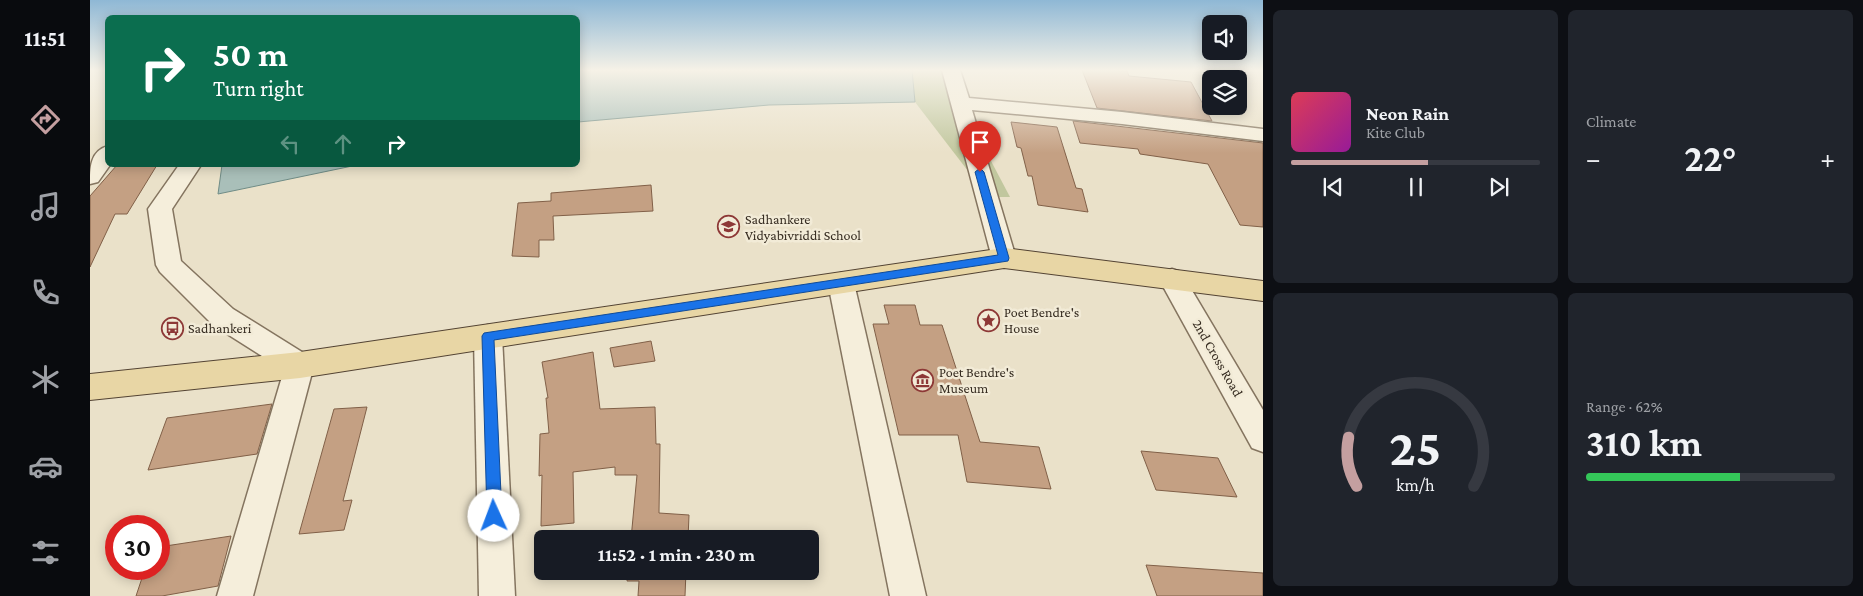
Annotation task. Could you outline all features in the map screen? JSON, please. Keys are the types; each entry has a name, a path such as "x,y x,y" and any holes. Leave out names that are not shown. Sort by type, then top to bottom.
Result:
{"main road":[{"path":"90,387 300,365 1004,258 1263,290"}],"street":[{"path":"959,98 1004,258"},
{"path":"960,102 1122,118 1263,135"},
{"path":"90,177 105,157"},
{"path":"189,167 160,209 169,265 223,317 300,365 235,596"},
{"name":"2nd Cross Road","path":"1172,279 1263,438"},
{"path":"841,283 908,596"},
{"path":"488,336 497,596"}],"green space":[{"path":"915,98 958,98 1010,197 988,197 915,102"}],"water":[{"path":"580,98 915,98 915,102 769,105 580,122"},
{"path":"222,167 347,167 218,194"}],"building":[{"path":"1093,98 1200,98 1202,102 1202,115 1209,115 1212,121 1097,108"},
{"path":"1073,121 1263,143 1263,227 1240,225 1208,164 1140,154 1138,149 1080,143"},
{"path":"1011,122 1057,127 1076,188 1082,189 1088,212 1038,205 1032,176 1028,176 1021,148 1017,147"},
{"path":"115,167 156,167 127,214 115,214 90,267 90,196"},
{"path":"651,185 653,211 553,216 554,240 539,240 539,257 512,256 518,203 551,201 551,193"},
{"name":"Poet Bendre's Museum","path":"884,305 915,305 920,325 942,325 980,442 1039,447 1051,489 967,482 958,435 899,435 873,324 889,324"},
{"path":"651,341 655,361 614,367 610,348"},
{"path":"593,352 600,409 655,407 656,444 660,444 659,513 689,515 688,530 632,530 637,475 615,475 615,467 573,472 574,523 541,526 542,475 539,476 540,434 549,433 546,398 548,398 542,362"},
{"path":"272,404 257,454 148,470 167,418"},
{"path":"367,407 343,501 352,500 344,530 299,534 334,409"},
{"path":"1141,451 1218,458 1237,497 1156,490"},
{"path":"231,536 218,586 162,596 136,596 141,580 170,580 170,545"},
{"path":"1146,565 1263,573 1263,596 1157,596"},
{"path":"686,580 685,596 638,596 639,581 627,581"}],"place":[{"name":"Sadhankere Vidyabivriddi School","path":"729,227"},
{"name":"Poet Bendre's House","path":"988,320"},
{"name":"Sadhankeri","path":"172,328"},
{"name":"Poet Bendre's Museum","path":"923,380"}],"route":[{"path":"494,516 488,336 1004,258 980,172"}]}
